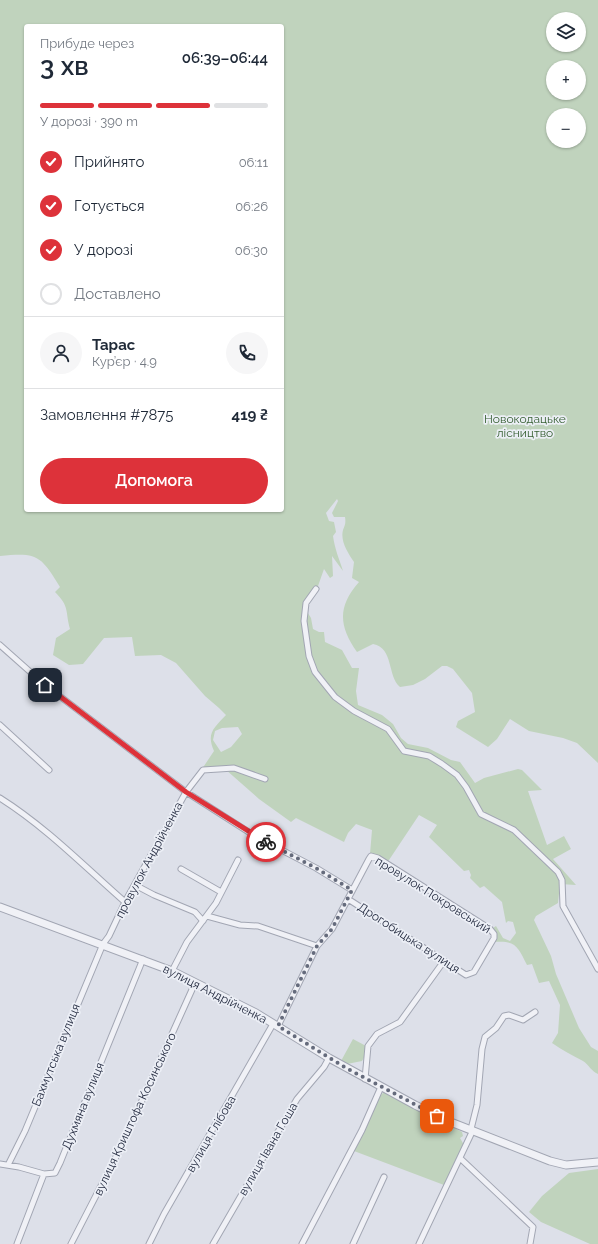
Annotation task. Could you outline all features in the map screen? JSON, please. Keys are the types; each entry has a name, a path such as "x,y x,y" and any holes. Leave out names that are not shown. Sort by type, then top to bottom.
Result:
{"street":[{"path":"316,589 306,603 304,621 310,660 315,672 322,682 335,697 354,711 388,729 404,751 429,756 457,775 480,814 514,830 558,872 562,880 563,906 598,969"},
{"path":"0,645 35,677 186,792 255,836 316,868 352,890"},
{"path":"0,725 49,770"},
{"name":"провулок Андрійченка","path":"102,944 109,936 186,792 203,770 234,768 265,779"},
{"path":"0,798 15,808 60,845 126,902"},
{"name":"вулиця Глібова","path":"149,1244 164,1214 276,1025 317,946 332,929 371,856"},
{"name":"провулок Покровський","path":"371,856 378,858 490,929 494,934"},
{"path":"172,971 187,942 207,916 238,860"},
{"path":"181,869 221,892"},
{"path":"135,885 154,896 195,912 203,921"},
{"name":"Дрогобицька вулиця","path":"348,899 466,975 471,974 492,943 494,934"},
{"name":"вулиця Андрійченка","path":"0,907 172,971 276,1025 329,1058 428,1112 550,1161 566,1165 598,1162"},
{"path":"207,916 240,925 258,926 317,946"},
{"name":"Бахмутська вулиця","path":"8,1165 25,1131 102,944"},
{"name":"Духмяна вулиця","path":"44,1174 55,1173 143,959"},
{"path":"365,1078 368,1046 377,1034 400,1022 444,961"},
{"name":"вулиця Криштофа Косинського","path":"71,1244 121,1147 195,983"},
{"path":"419,1244 461,1159 472,1130 477,1105 484,1037 496,1028 504,1016 509,1015 522,1020 535,1012"},
{"name":"вулиця Івана Гоша","path":"213,1244 297,1099 324,1067 329,1058"},
{"path":"302,1244 362,1130 381,1087"},
{"path":"461,1159 533,1227 530,1244"},
{"path":"0,1164 44,1174 18,1244"},
{"path":"353,1244 384,1177"}],"green space":[{"name":"Новокодацьке лісництво","path":"0,0 598,0 598,763 577,743 563,738 529,731 510,719 497,739 488,747 456,727 458,721 475,712 472,693 453,669 447,666 442,666 425,679 413,685 400,687 393,676 387,656 380,647 373,644 357,652 346,633 343,616 347,599 359,582 352,578 354,562 345,547 342,534 345,525 345,517 334,517 332,513 338,501 337,499 326,513 329,521 334,522 336,532 333,536 343,571 332,556 333,576 330,578 324,569 318,586 319,590 307,603 306,610 311,618 313,629 319,632 324,632 325,642 342,650 352,668 359,668 356,691 358,705 382,715 393,724 401,738 408,744 428,748 451,760 460,762 475,783 484,778 518,769 522,770 542,790 528,791 547,845 564,836 571,849 553,859 576,885 560,884 558,903 536,916 534,920 551,956 556,974 579,1028 591,1047 598,1051 598,1074 583,1061 552,1043 558,1033 560,1005 549,981 539,983 532,964 527,965 515,946 507,942 494,942 496,937 493,928 496,926 503,938 510,941 516,933 513,922 508,921 506,923 502,902 484,886 480,888 470,878 471,875 469,870 464,871 429,837 437,825 419,815 387,863 378,856 370,854 372,830 356,824 348,833 344,842 296,818 291,822 259,799 225,769 202,769 214,751 211,740 212,731 226,715 205,696 176,663 161,655 135,656 132,637 104,638 83,664 69,665 53,655 56,638 70,629 65,606 55,592 60,587 43,563 37,558 23,555 0,556","holes":["238,727 242,734 231,747 221,752 213,740 215,731 222,728"]},
{"path":"353,1039 366,1046 365,1056 362,1061 347,1064 341,1061"},
{"path":"384,1092 462,1132 463,1136 460,1138 464,1145 444,1185 354,1151 380,1096"},
{"path":"598,1169 598,1244 590,1244 541,1222 529,1212 542,1196 569,1173"}],"way so far":[{"path":"266,842 316,868 352,890 332,929 317,946 287,1011 278,1026 346,1068 437,1116"}],"route":[{"path":"45,685 186,792 266,842"}]}
